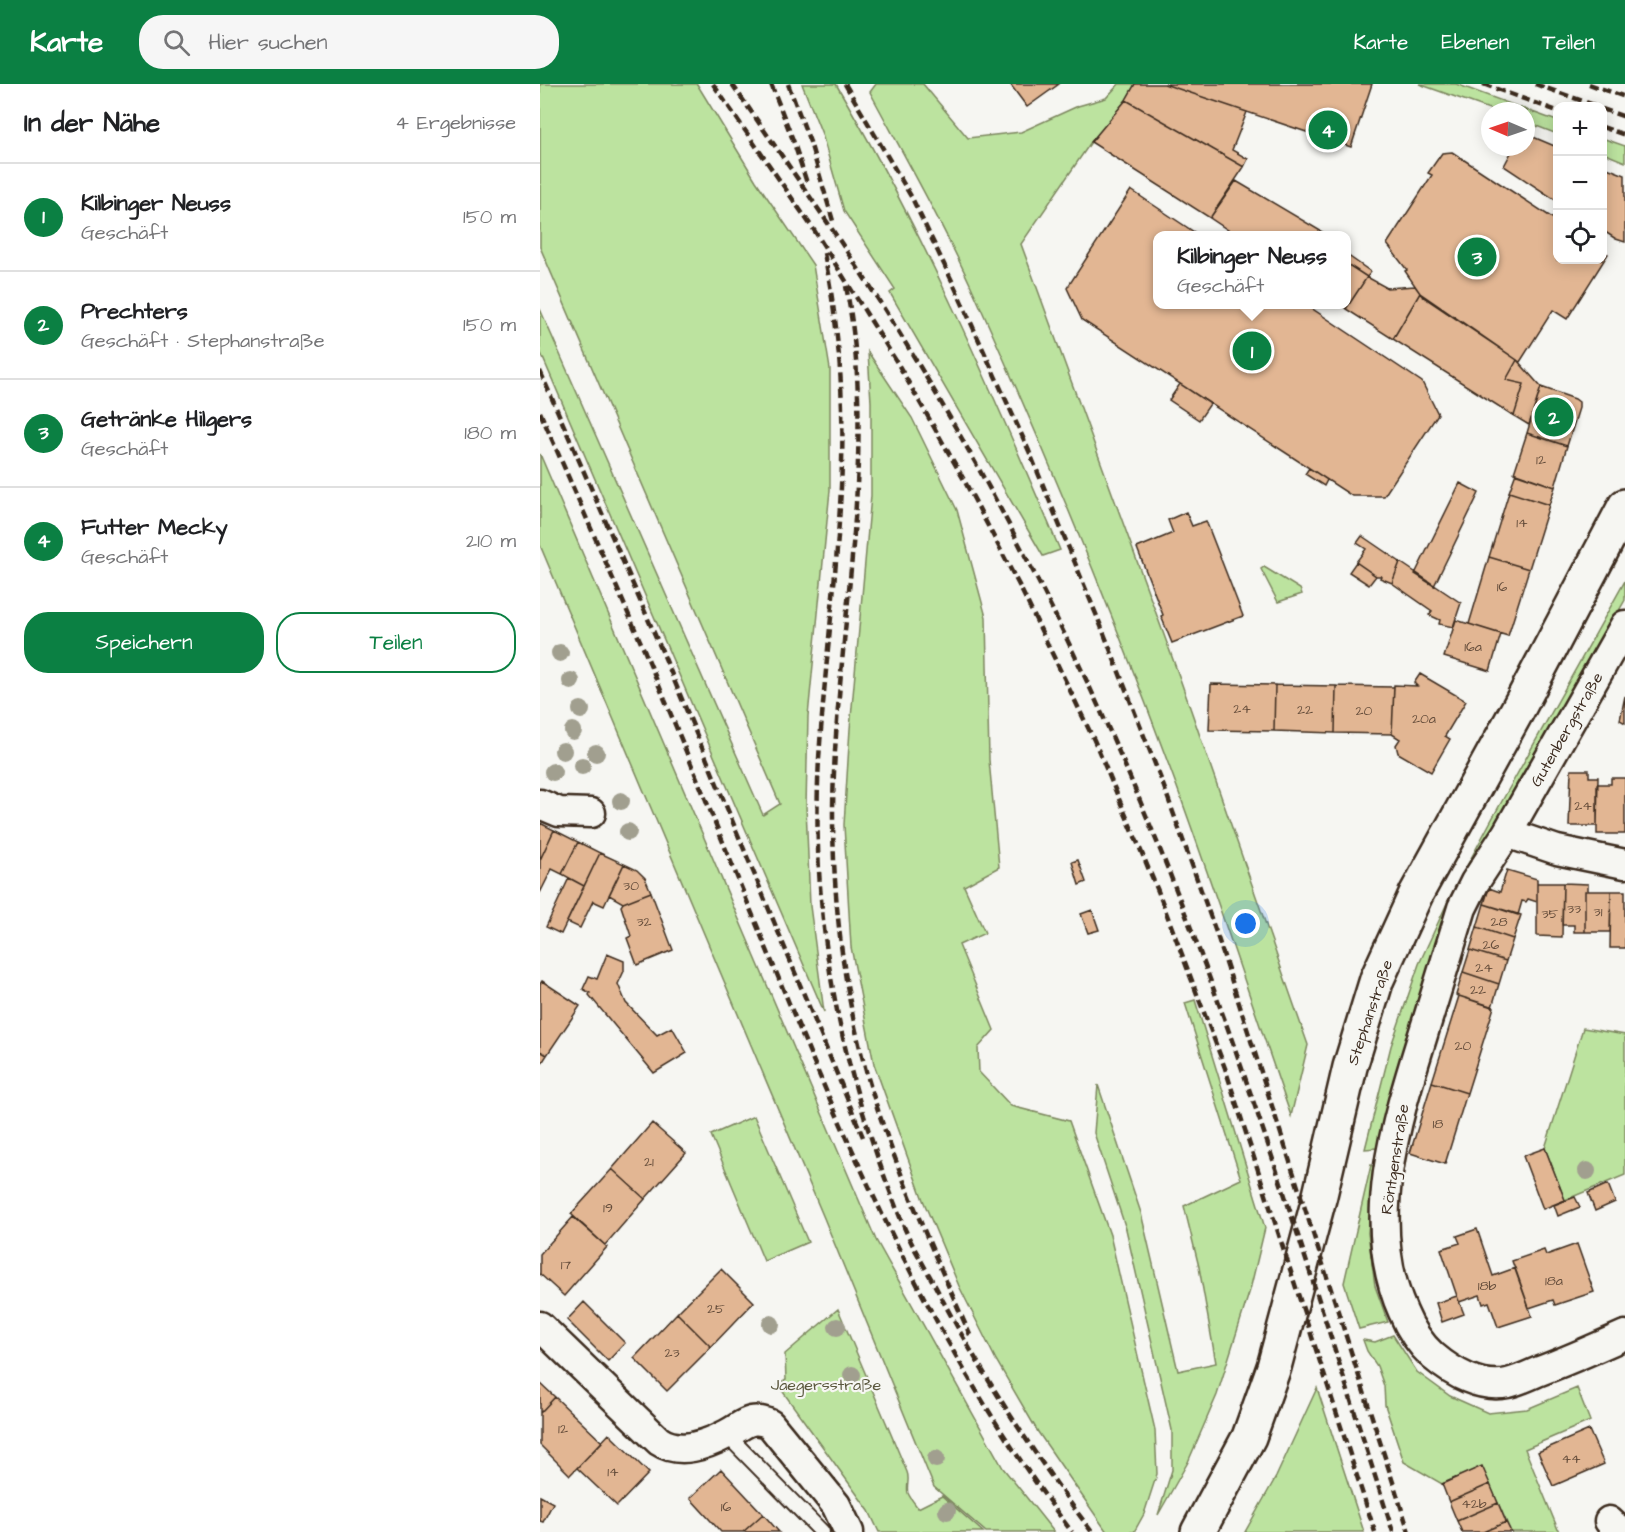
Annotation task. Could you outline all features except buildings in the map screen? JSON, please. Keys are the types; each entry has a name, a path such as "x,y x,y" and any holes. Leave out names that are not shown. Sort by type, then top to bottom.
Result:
{"street":[{"name":"Stephanstraße","path":"1198,1532 1249,1437 1274,1367 1320,1195 1350,1067 1377,979 1416,894 1622,516"},
{"name":"Gutenbergstraße","path":"1507,833 1625,625"},
{"path":"540,804 559,812 591,813"},
{"path":"1507,833 1557,850 1625,864"},
{"name":"Röntgenstraße","path":"1507,833 1475,882 1462,908 1404,1096 1385,1202 1384,1229 1387,1261 1396,1297 1410,1328 1428,1351 1443,1365 1464,1378 1485,1383 1507,1384 1625,1335"},
{"path":"540,1326 667,1447 689,1448 726,1434 747,1421 760,1420 770,1424 836,1505 849,1532"}],"lane":[{"path":"726,1434 822,1532"}],"green space":[{"path":"540,84 697,84 756,181 813,265 830,369 830,490 808,716 806,806 810,906 824,1012 540,351 540,309 763,815 780,804 540,247"},
{"path":"802,84 836,84 868,140 956,313 1060,550 1043,556 890,293 895,289 844,211 822,134"},
{"path":"876,84 923,84 968,138 1021,132 1078,106 1106,98 1119,84 1135,84 1126,100 1091,142 1021,244 1179,676 1308,1045 1291,1116 1189,821 1104,596 1028,415 963,269 870,92"},
{"path":"1419,84 1456,84 1505,102 1481,102 1481,106"},
{"path":"1535,113 1553,120 1553,132 1535,125"},
{"path":"1607,140 1625,146 1625,162 1607,155"},
{"path":"868,352 912,418 957,510 986,617 989,760 999,867 964,886 985,933 959,945 994,1030 978,1048 979,1072 1011,1106 1069,1121 1110,1235 1155,1430 1157,1474 1144,1514 1134,1532 1107,1532 1038,1432 996,1360 959,1286 923,1200 874,1064 851,947 844,825 850,729 871,496 871,402"},
{"path":"540,454 876,1240 1003,1468 1054,1532 986,1532 934,1487 824,1218 540,545"},
{"path":"1264,567 1300,589 1302,594 1278,602 1261,569"},
{"path":"1625,581 1625,600 1467,876 1392,1091 1377,1148 1365,1149 1391,1046 1419,964 1448,901 1492,819"},
{"path":"1195,1000 1265,1228 1250,1290 1217,1395 1188,1462 1158,1515 1172,1470 1172,1430 1126,1229 1094,1133 1098,1085 1141,1213 1178,1371 1216,1363 1199,1267 1184,1206 1241,1179 1185,1003"},
{"path":"1583,1028 1625,1035 1625,1175 1565,1200 1545,1148"},
{"path":"754,1116 808,1242 764,1261 711,1135"},
{"path":"1371,1165 1374,1166 1368,1233 1375,1286 1388,1322 1359,1329 1344,1283"},
{"name":"Jaegersstraße","path":"838,1309 907,1472 908,1493 911,1499 918,1508 942,1496 983,1532 879,1532 869,1511 778,1385 786,1380 785,1354"},
{"path":"1393,1335 1417,1372 1450,1396 1488,1413 1527,1409 1577,1388 1590,1421 1525,1449 1559,1532 1511,1532 1482,1467 1442,1484 1404,1462 1385,1405 1384,1386 1377,1366 1363,1340 1375,1342"},
{"path":"1317,1388 1364,1532 1245,1532 1276,1477"}],"railway":[{"path":"713,84 814,230 898,364 963,478 1021,589 1094,740 1158,891 1225,1068 1375,1532"},
{"path":"732,84 846,250 937,396 1012,530 1102,714 1186,914 1223,1016 1259,1118 1393,1532"},
{"path":"771,84 807,183"},
{"path":"788,84 810,142 833,221"},
{"path":"845,84 912,198 953,283 1029,451 1164,787 1217,935 1409,1532"},
{"path":"1483,84 1553,110"},
{"path":"1535,84 1586,102"},
{"path":"1589,84 1625,97"},
{"path":"1607,111 1625,117"},
{"path":"1607,129 1625,135"},
{"path":"824,253 836,331 841,383 842,436 838,536 819,759 817,820 825,939 834,998 863,1112 908,1236 994,1389 1051,1476 1092,1532"},
{"path":"846,286 855,352 858,418 853,550 840,681 833,813 835,882 842,950 853,1018 880,1117 916,1212 970,1335"},
{"path":"540,371 662,651 863,1137"},
{"path":"540,412 645,652 812,1057 886,1222 971,1382 1019,1458 1072,1532"}],"place":[{"name":"Futter Mecky","path":"1328,130"},
{"name":"Getränke Hilgers","path":"1477,257"},
{"name":"Kilbinger Neuss","path":"1252,351"},
{"name":"Prechters","path":"1554,417"}]}
